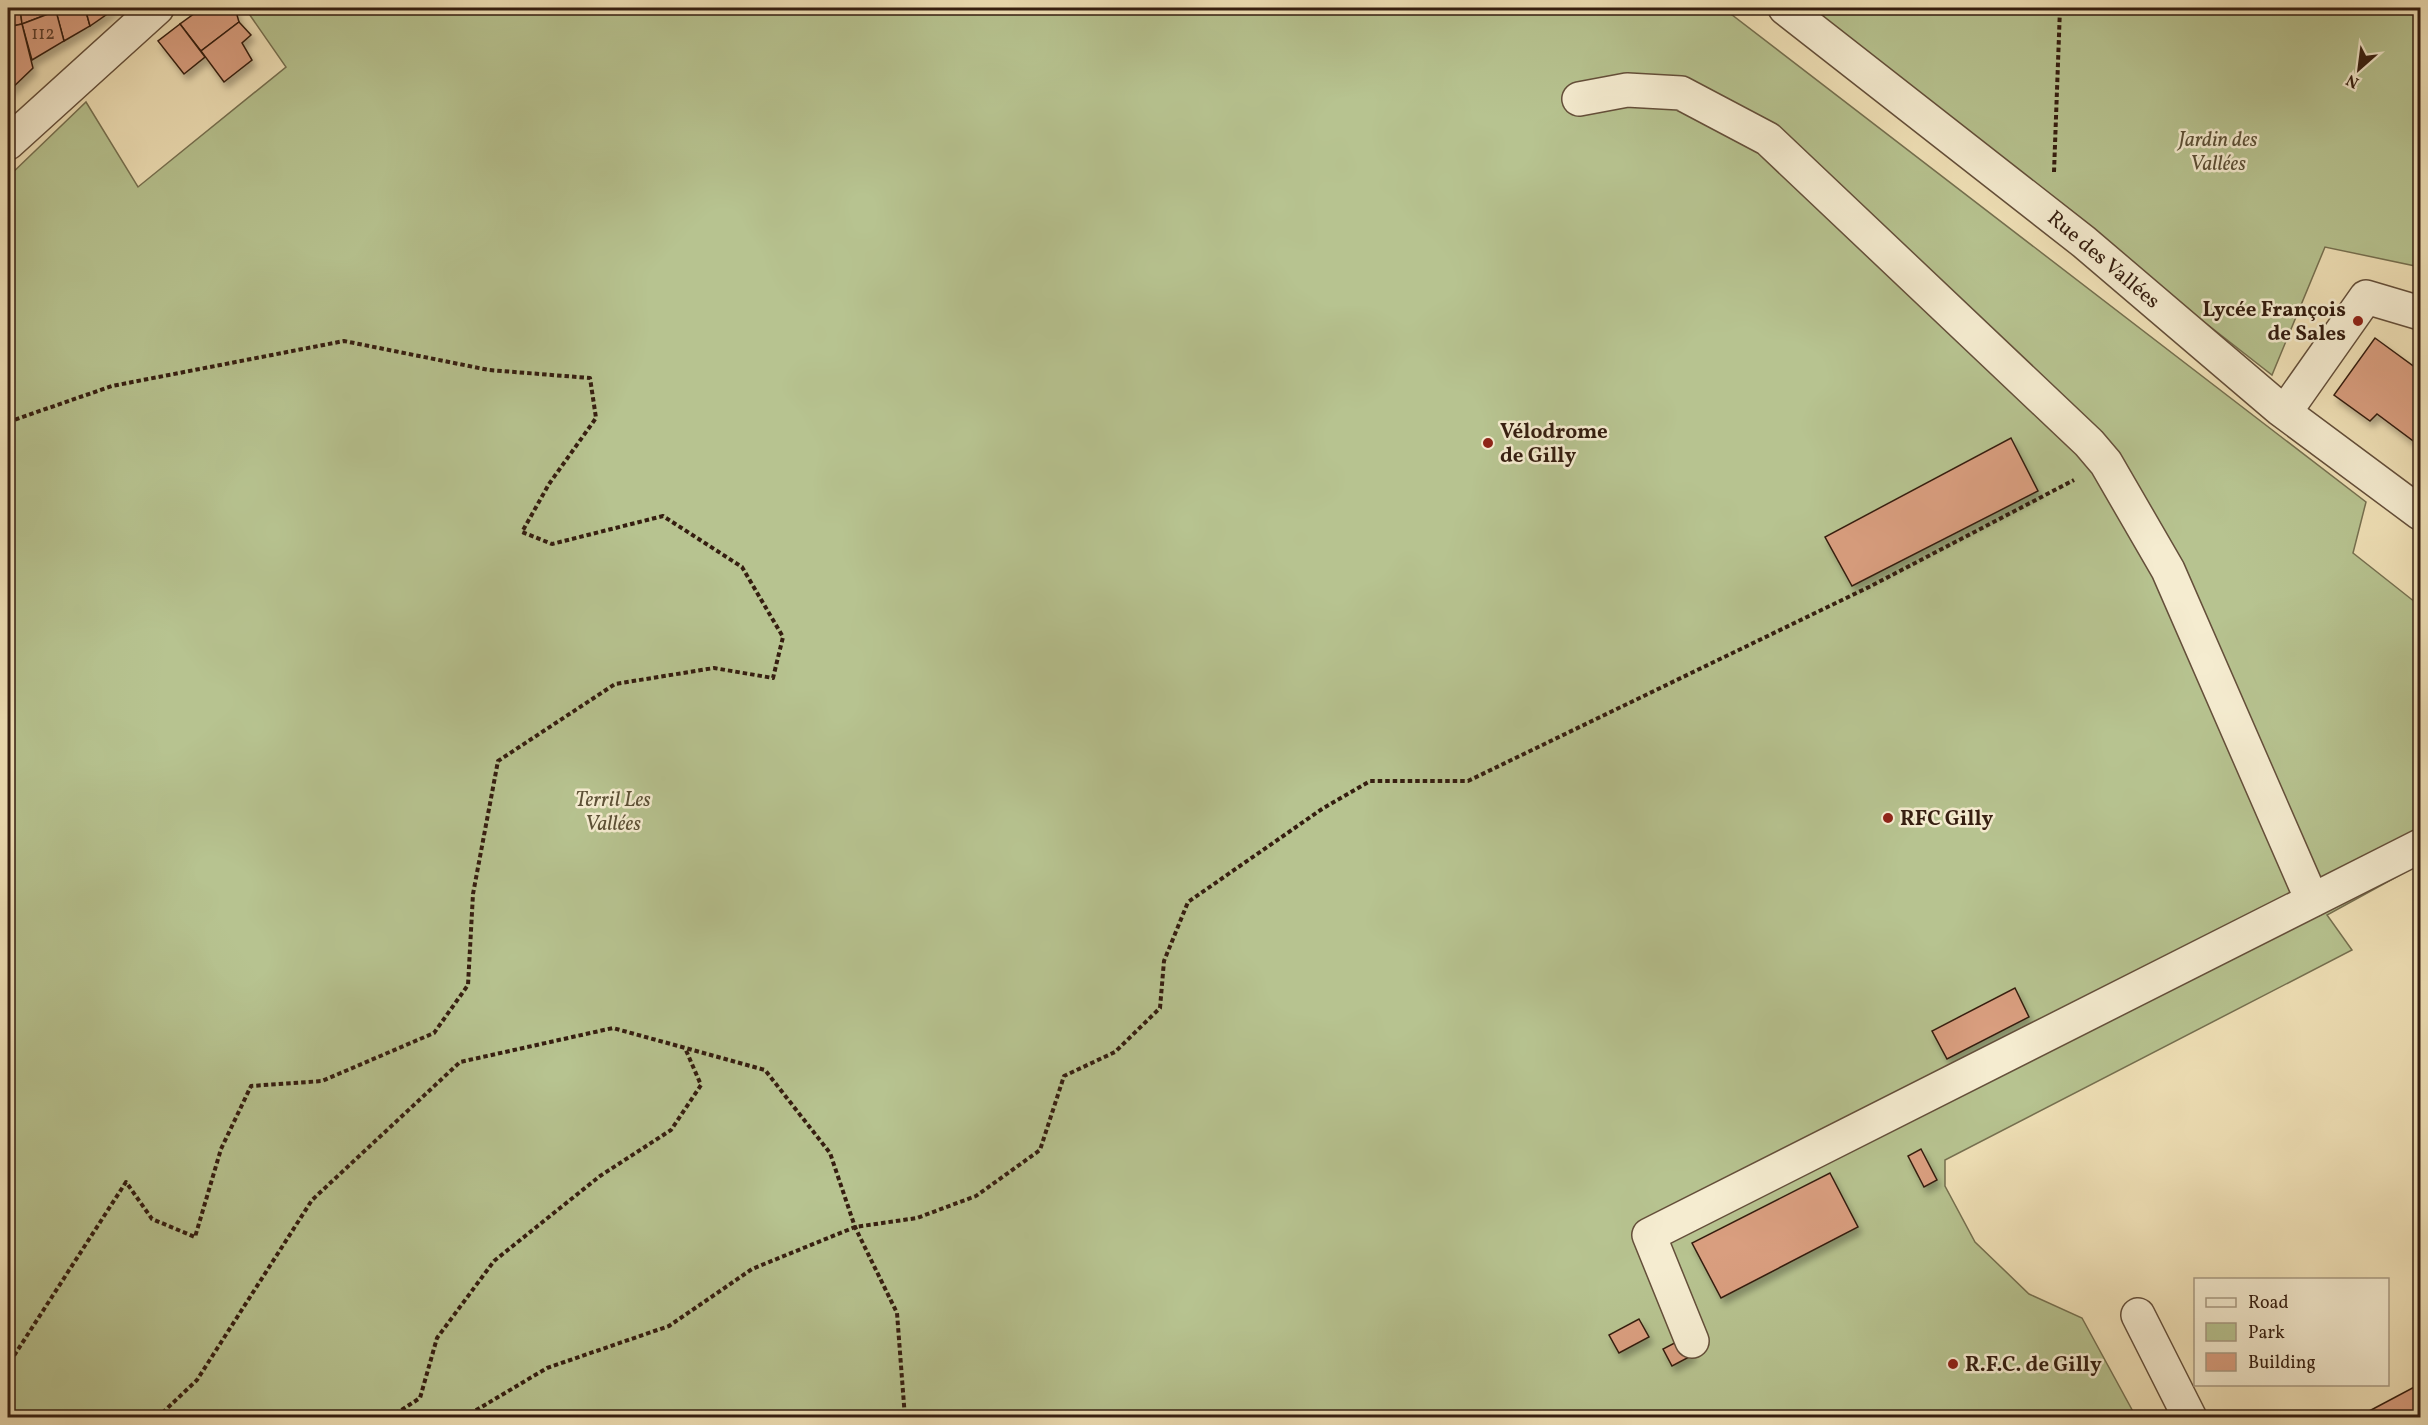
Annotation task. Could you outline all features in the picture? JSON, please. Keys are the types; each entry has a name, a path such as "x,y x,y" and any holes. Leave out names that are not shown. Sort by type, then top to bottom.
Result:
{"street":[{"path":"8,143 157,8"},
{"name":"Rue des Vallées","path":"1785,8 2052,216 2285,412 2421,513"},
{"path":"1579,99 1628,90 1681,93 1768,139 2080,435 2106,463 2168,570 2313,900"},
{"path":"2285,412 2366,297 2421,314"},
{"path":"1692,1341 1649,1235 2421,846"},
{"path":"2138,1315 2190,1418"}],"path":[{"path":"2052,216 2060,8"},
{"path":"8,422 112,386 344,340 489,370 590,378 596,418 549,484 522,532 552,544 663,516 742,567 783,637 773,678 714,668 615,684 498,761 473,894 468,984 434,1033 322,1082 251,1086 221,1149 195,1237 152,1219 126,1182 8,1365"},
{"path":"463,1418 547,1368 669,1326 752,1269 855,1227 917,1218 976,1196 1040,1150 1064,1076 1116,1052 1160,1008 1164,961 1188,902 1323,809 1371,781 1467,780 1872,586 2106,463"},
{"path":"157,1418 197,1380 312,1200 460,1062 613,1028 765,1070 830,1153 855,1227 897,1313 905,1418"},
{"path":"390,1418 420,1398 437,1338 494,1261 600,1176 671,1130 701,1085 685,1048"}],"green space":[{"name":"Terril Les Vallées","path":"245,8 1723,8 2366,502 2353,553 2420,606 2420,864 2327,915 2352,950 1945,1160 1945,1186 1975,1242 2029,1294 2082,1318 2136,1417 8,1418 8,177 86,102 138,187 286,67"},
{"name":"Jardin des Vallées","path":"1802,8 2420,8 2420,267 2325,247 2272,375"}],"building":[{"path":"8,8 20,8 22,24 8,27"},
{"path":"20,8 55,8 56,11 22,24"},
{"path":"55,8 85,8 90,26 64,41"},
{"path":"85,8 116,8 90,26"},
{"path":"202,8 235,8 239,22 201,51 180,24"},
{"path":"56,11 64,41 32,60 22,24"},
{"path":"239,22 251,35 242,43 252,60 224,82 201,51"},
{"path":"22,24 33,68 9,91 8,27"},
{"path":"180,24 205,57 184,74 158,41"},
{"path":"2375,338 2420,371 2420,446 2377,414 2370,421 2334,395"},
{"path":"2011,438 2038,491 1852,586 1825,537"},
{"path":"2015,988 2029,1017 1947,1059 1932,1031"},
{"path":"1921,1149 1937,1180 1924,1187 1908,1156"},
{"path":"1830,1173 1858,1227 1721,1298 1692,1243"},
{"path":"1639,1319 1649,1337 1619,1353 1609,1335"},
{"path":"1684,1338 1693,1355 1672,1366 1663,1349"},
{"path":"2420,1384 2420,1418 2356,1418"}],"place":[{"name":"Lycée François de Sales","path":"2358,321"},
{"name":"Vélodrome de Gilly","path":"1488,443"},
{"name":"RFC Gilly","path":"1888,818"},
{"name":"R.F.C. de Gilly","path":"1953,1364"}]}
